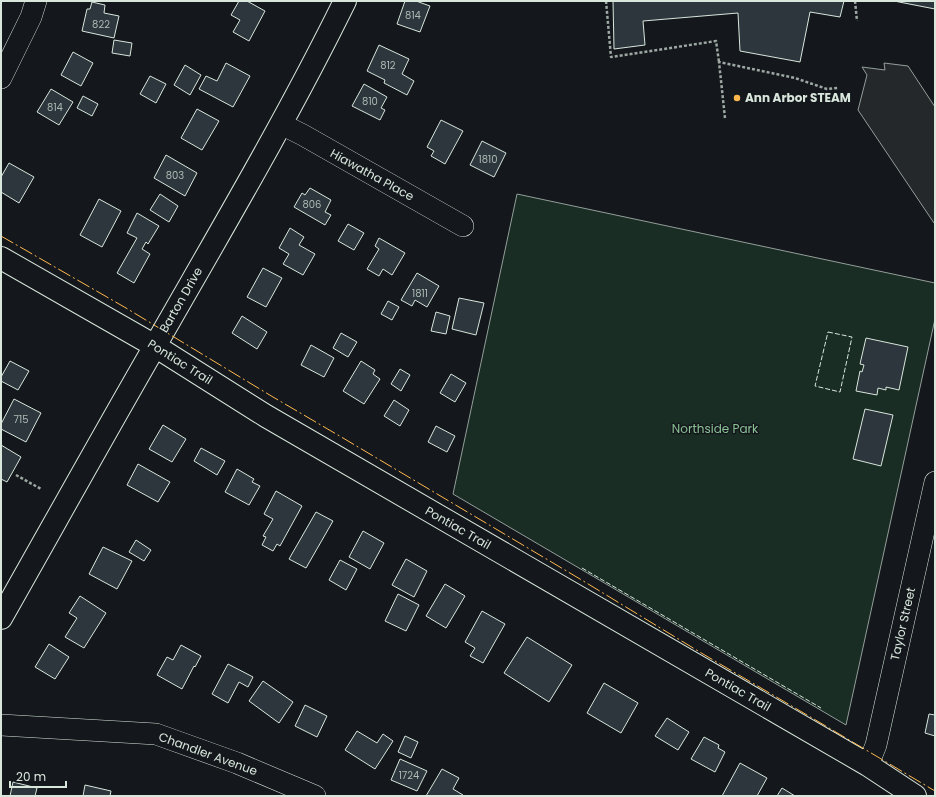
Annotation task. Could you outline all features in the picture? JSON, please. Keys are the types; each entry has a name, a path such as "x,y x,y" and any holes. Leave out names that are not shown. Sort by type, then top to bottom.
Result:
{"main road":[{"name":"Barton Drive","path":"1,618 281,124 345,1"},
{"name":"Pontiac Trail","path":"1,258 155,346 266,416 868,765 915,796"}],"street":[{"path":"1,78 31,17 36,1"},
{"name":"Hiawatha Place","path":"281,124 463,226"},
{"name":"Taylor Street","path":"868,765 877,740 935,487"},
{"name":"Chandler Avenue","path":"1,725 156,734 237,763 315,796"}],"path":[{"path":"606,1 611,57 716,41 725,118"},
{"path":"855,1 857,21"},
{"path":"719,62 795,78 827,88 838,88"},
{"path":"16,475 41,489"}],"green space":[{"name":"Northside Park","path":"517,194 935,283 935,319 846,725 453,494"}],"shaded area":[{"path":"884,63 908,66 935,107 934,223 858,110 867,75 862,67 885,70"}],"building":[{"path":"239,1 247,1 265,11 249,41 233,32 240,20 231,15"},
{"path":"405,1 416,1 430,6 420,32 397,24"},
{"path":"613,1 844,1 840,17 810,12 800,62 740,51 738,13 643,21 645,45 614,49"},
{"path":"894,1 935,1 935,9"},
{"path":"92,2 105,5 104,13 119,16 114,38 82,31 87,9 90,9"},
{"path":"114,40 132,43 130,56 112,53"},
{"path":"379,45 409,59 402,74 414,81 407,95 384,83 385,80 367,71"},
{"path":"73,52 93,63 81,86 61,75"},
{"path":"226,63 250,76 233,107 199,89 206,76 217,81"},
{"path":"185,65 201,75 190,95 174,85"},
{"path":"150,76 166,84 156,103 140,94"},
{"path":"364,84 387,97 381,108 385,110 380,120 352,106"},
{"path":"51,89 73,102 59,125 37,112"},
{"path":"83,96 98,104 92,116 77,108"},
{"path":"197,109 219,121 202,150 181,138"},
{"path":"441,120 463,131 445,164 431,156 434,151 427,147"},
{"path":"482,141 506,153 494,177 470,165"},
{"path":"166,155 197,173 185,196 154,178"},
{"path":"9,163 34,177 19,203 1,192 1,177"},
{"path":"310,188 331,200 325,212 331,215 325,225 294,207 302,193 305,195"},
{"path":"160,194 178,206 169,222 150,210"},
{"path":"99,199 121,211 102,247 80,235"},
{"path":"137,213 159,226 148,244 146,242 142,249 150,254 134,283 117,273 137,238 127,233"},
{"path":"348,224 364,233 354,250 338,241"},
{"path":"290,228 304,237 299,245 315,254 303,275 283,264 289,254 279,248"},
{"path":"379,238 405,253 392,275 383,269 379,276 367,269 379,249 375,246"},
{"path":"263,268 282,278 266,307 247,297"},
{"path":"417,273 439,286 427,307 415,300 412,306 401,300"},
{"path":"459,298 484,303 476,335 452,329"},
{"path":"388,301 399,307 392,320 381,314"},
{"path":"436,312 450,316 446,334 431,331"},
{"path":"242,316 267,332 257,349 232,333"},
{"path":"341,333 357,342 348,357 333,348"},
{"path":"866,338 908,347 899,390 886,387 886,390 878,388 877,395 856,391 860,371 862,372 864,365 860,364"},
{"path":"311,345 334,358 324,377 301,365"},
{"path":"10,361 29,371 18,390 1,381 1,377"},
{"path":"361,361 375,370 373,374 380,379 364,404 343,391"},
{"path":"400,369 410,375 401,391 391,384"},
{"path":"451,374 466,383 455,402 440,393"},
{"path":"14,399 41,413 26,442 1,429 1,424"},
{"path":"394,400 409,410 400,426 384,416"},
{"path":"865,409 893,415 881,466 853,459"},
{"path":"163,425 186,439 172,462 149,449"},
{"path":"436,426 455,436 447,452 428,442"},
{"path":"1,445 21,457 7,482 1,479"},
{"path":"201,448 225,461 217,475 194,461"},
{"path":"138,464 170,482 158,502 127,485"},
{"path":"237,469 254,479 252,482 260,486 249,505 225,492"},
{"path":"276,491 302,506 280,546 277,544 273,551 262,545 266,537 263,536 273,519 264,514"},
{"path":"316,512 333,521 306,568 289,559"},
{"path":"363,531 384,543 370,569 349,557"},
{"path":"136,540 151,550 144,561 129,552"},
{"path":"103,547 132,561 117,589 89,574"},
{"path":"406,559 427,571 414,597 392,585"},
{"path":"340,560 357,569 346,590 329,580"},
{"path":"445,584 465,596 446,628 426,616"},
{"path":"398,594 419,605 406,631 385,621"},
{"path":"80,596 106,613 84,648 65,637 77,618 69,613"},
{"path":"482,611 505,624 483,663 470,656 475,648 465,642"},
{"path":"527,637 572,665 549,702 504,673"},
{"path":"49,644 69,657 55,679 35,667"},
{"path":"181,645 201,656 182,689 157,675 167,657 173,660"},
{"path":"228,664 253,677 248,687 239,682 228,703 212,694"},
{"path":"263,681 293,702 279,723 249,701"},
{"path":"604,683 638,703 621,733 587,713"},
{"path":"305,705 327,716 317,737 295,726"},
{"path":"929,714 935,715 935,736 925,733"},
{"path":"667,718 689,732 678,750 655,736"},
{"path":"357,731 377,743 383,734 393,741 375,769 345,750"},
{"path":"405,736 418,742 411,758 398,752"},
{"path":"704,737 719,745 718,748 725,752 715,772 691,759"},
{"path":"400,759 427,771 417,791 391,780"},
{"path":"740,763 767,778 757,796 722,796"},
{"path":"442,769 459,778 453,789 463,796 426,796"},
{"path":"13,782 37,788 35,796 10,796"},
{"path":"85,785 111,791 110,796 83,796"},
{"path":"782,788 795,796 777,796"}],"fence":[{"path":"828,332 852,337 840,392 815,386 828,332"},
{"path":"582,568 821,708"}],"power":[{"path":"1,236 126,308 703,654 935,791"}],"place":[{"name":"Ann Arbor STEAM","path":"737,98"}]}
